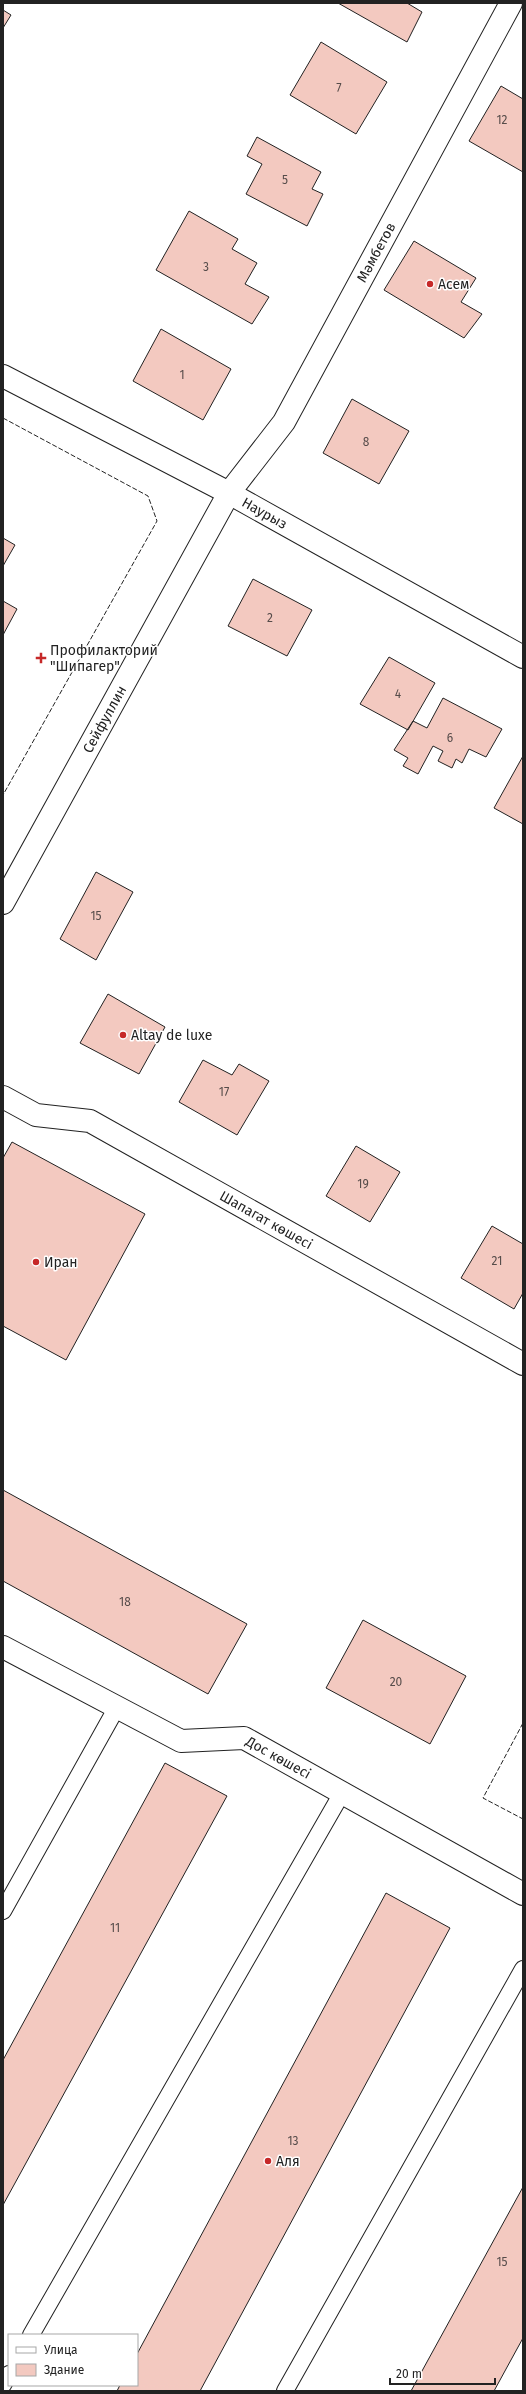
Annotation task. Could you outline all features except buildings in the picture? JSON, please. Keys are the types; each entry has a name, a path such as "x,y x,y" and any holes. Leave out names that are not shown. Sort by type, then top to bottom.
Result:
{"street":[{"name":"Мәмбетов","path":"229,494 284,422 511,3"},
{"name":"Наурыз","path":"3,376 229,494 523,657"},
{"name":"Сейфуллин","path":"3,903 229,494"},
{"name":"Шапагат көшесі","path":"3,1097 36,1115 90,1120 523,1364"},
{"name":"Дос көшесі","path":"3,1647 181,1741 244,1738 523,1894"}],"lane":[{"path":"3,1911 117,1707"},
{"path":"32,2334 342,1793"},
{"path":"285,2391 523,1969"}],"fence":[{"path":"3,418 148,496 157,521 3,795"},
{"path":"523,1723 483,1798 523,1819"}],"place":[{"name":"Асем","path":"430,284"},
{"name":"Профилакторий \"Шипагер\"","path":"41,658"},
{"name":"Altay de luxe","path":"123,1035"},
{"name":"Иран","path":"36,1262"},
{"name":"Аля","path":"268,2161"}]}
